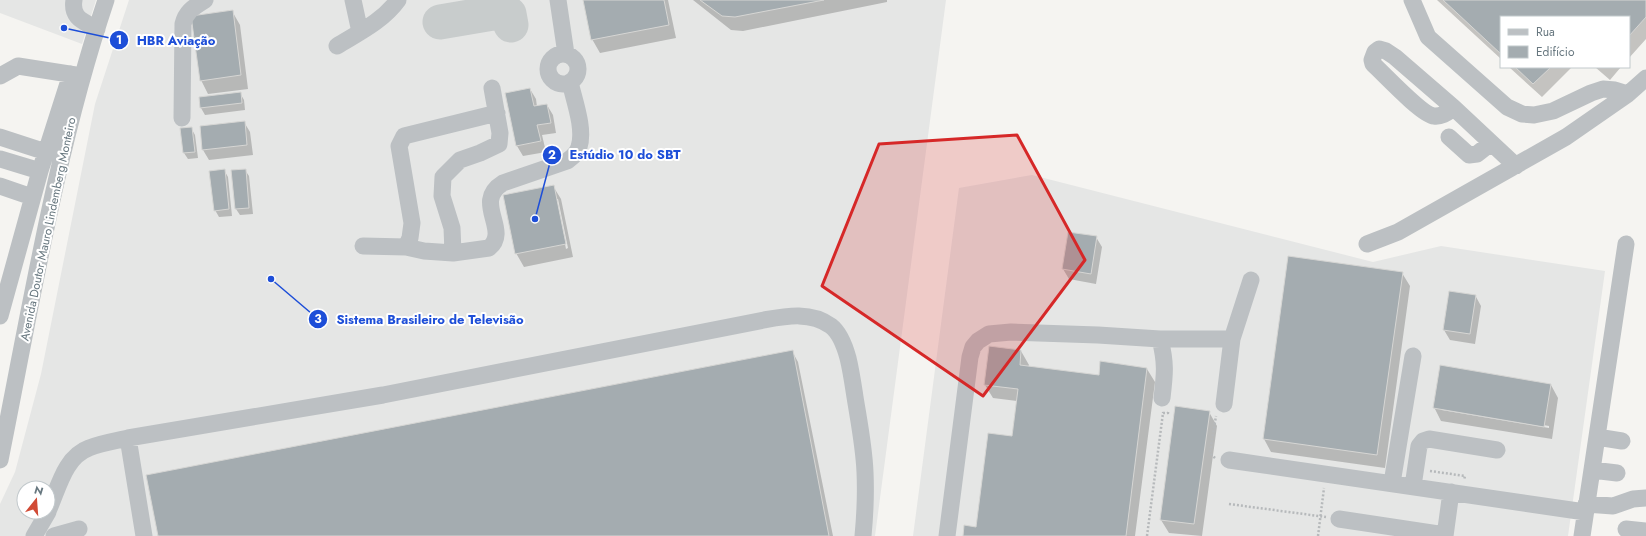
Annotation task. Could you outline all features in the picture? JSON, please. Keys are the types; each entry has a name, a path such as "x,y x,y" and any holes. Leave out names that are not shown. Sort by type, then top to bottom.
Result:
{"street":[{"path":"74,0 74,12 78,17 97,29"},
{"name":"Avenida Doutor Mauro Lindemberg Monteiro","path":"0,460 77,75 97,29 106,0"},
{"path":"182,118 183,24 185,16 190,10 205,0"},
{"path":"353,0 360,32"},
{"path":"337,46 391,10 398,0"},
{"path":"558,0 566,54"},
{"path":"1412,0 1428,37 1507,107 1522,114 1534,115 1553,111 1590,93 1603,89 1615,90 1628,94"},
{"path":"1454,108 1440,116 1435,117 1420,108 1373,64 1372,60 1375,52 1379,49 1386,51 1395,57 1454,108 1516,166"},
{"path":"561,54 566,54 573,59 578,66 578,74 570,82 564,84 552,79 549,66 554,58 561,54"},
{"path":"0,61 18,66 77,75 46,152 32,196 0,316"},
{"path":"0,76 18,66"},
{"path":"1367,244 1398,232 1438,208 1566,137 1628,94 1646,78"},
{"path":"363,246 406,247 424,251 453,253 489,248 492,246 496,234 490,199 491,193 496,187 503,182 567,162 575,155 579,148 580,128 570,82"},
{"path":"453,253 452,228 442,196 443,177 460,160 499,144 500,133 492,88"},
{"path":"406,247 410,238 412,223 400,158 399,146 404,136 497,113"},
{"path":"0,137 46,152"},
{"path":"1449,137 1469,155 1477,154 1491,143"},
{"path":"0,159 40,171"},
{"path":"0,186 32,196"},
{"path":"1582,536 1626,244"},
{"path":"1224,404 1232,339 1252,280"},
{"path":"56,493 66,470 75,456 88,448 128,438 383,395 764,320 788,316 804,316 820,320 832,327 840,338 848,358 860,428 865,470 865,510 863,536"},
{"path":"947,536 970,357 973,348 978,341 989,334 1011,332 1160,339 1232,339"},
{"path":"1160,339 1165,357 1165,402"},
{"path":"1392,483 1413,356"},
{"path":"1597,437 1622,441"},
{"path":"128,438 144,536"},
{"path":"1413,486 1419,446 1423,441 1429,439 1497,450"},
{"path":"1229,460 1451,492 1586,508 1614,506 1633,500 1646,498"},
{"path":"1592,470 1617,473"},
{"path":"1339,519 1445,536 1451,492"},
{"path":"46,520 42,534 79,529"},
{"path":"1626,529 1646,530"}],"path":[{"path":"1147,536 1163,413 1168,413 1165,402"},
{"path":"1318,536 1326,474"},
{"path":"1229,504 1339,519"}],"highlighted area":[{"path":"1017,135 1085,260 983,396 822,286 879,144"}],"shaded area":[{"path":"0,0 96,0 82,44 0,13"},
{"path":"129,0 946,0 875,536 0,536 0,504 15,472 41,374 95,104"},
{"path":"1032,175 1373,262 1441,246 1605,271 1568,536 913,536 959,188"}],"building":[{"path":"583,0 664,0 669,25 591,40"},
{"path":"700,0 824,0 735,17 722,16"},
{"path":"1443,0 1646,0 1646,17 1630,35 1630,16 1500,16 1500,53"},
{"path":"233,10 241,75 200,81 191,16"},
{"path":"1516,68 1550,68 1533,84"},
{"path":"530,88 534,106 547,104 551,123 537,125 541,141 516,146 505,93"},
{"path":"241,92 242,103 200,108 199,97"},
{"path":"245,121 247,145 202,150 200,126"},
{"path":"192,127 195,152 183,153 180,128"},
{"path":"225,169 229,209 214,211 209,171"},
{"path":"246,169 249,208 235,209 231,170"},
{"path":"554,185 566,244 515,254 503,195"},
{"path":"1068,232 1097,236 1091,274 1062,269"},
{"path":"1288,256 1403,272 1377,455 1263,439"},
{"path":"1449,291 1476,295 1470,334 1443,330"},
{"path":"989,346 1021,350 1020,365 1099,375 1100,361 1147,368 1126,536 963,536 964,525 976,527 988,433 1012,436 1018,389 984,385"},
{"path":"793,350 829,536 158,536 146,475"},
{"path":"1440,365 1551,384 1544,427 1433,408"},
{"path":"1175,406 1210,411 1194,524 1160,520"}],"taxiway":[{"path":"440,22 505,11 509,14 511,25"}],"place":[{"name":"HBR Aviação","path":"64,28"},
{"name":"Estúdio 10 do SBT","path":"535,219"},
{"name":"Sistema Brasileiro de Televisão","path":"271,279"}]}
